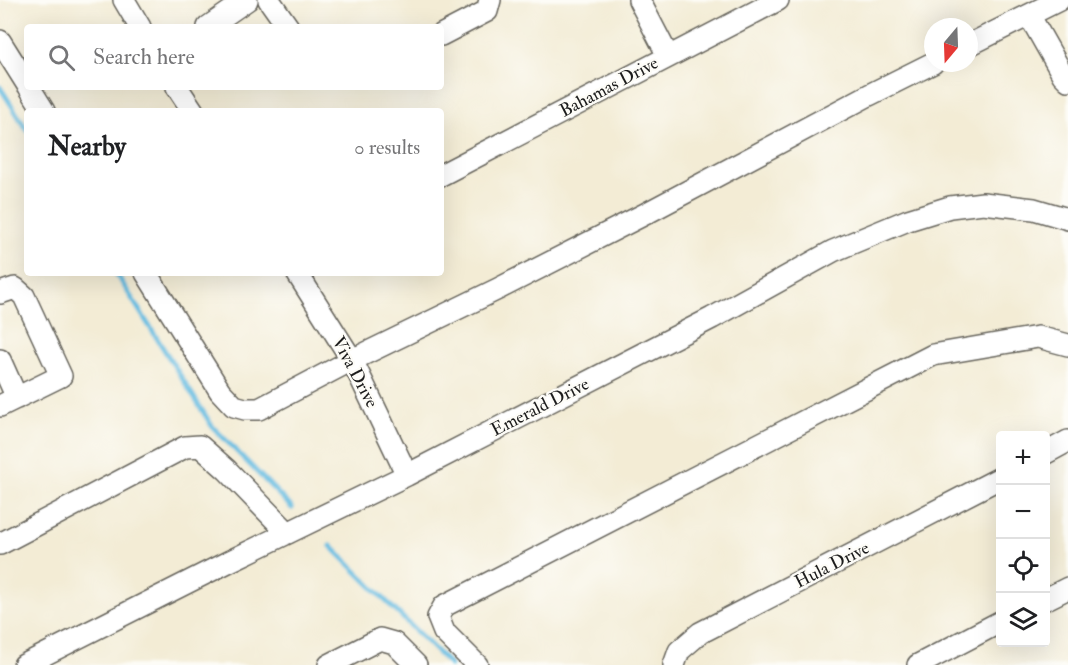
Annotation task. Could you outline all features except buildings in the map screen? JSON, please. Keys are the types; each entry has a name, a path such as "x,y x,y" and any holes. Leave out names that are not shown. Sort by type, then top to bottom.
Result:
{"street":[{"path":"124,0 138,24"},
{"path":"212,24 248,0"},
{"path":"269,0 286,24"},
{"path":"444,33 487,11 490,0"},
{"path":"639,0 668,56"},
{"name":"Bahamas Drive","path":"444,173 778,0"},
{"path":"978,40 1059,0"},
{"path":"1029,15 1068,80"},
{"path":"0,41 24,79"},
{"path":"148,276 220,391 234,406 260,409 352,360 498,289 924,67"},
{"path":"31,90 42,108"},
{"path":"179,90 191,108"},
{"name":"Emerald Drive","path":"24,665 407,475 712,318 833,251 908,220 950,207 983,203 1034,209 1068,219"},
{"name":"Viva Drive","path":"299,276 352,360 407,475"},
{"path":"0,293 15,288 24,296 60,376 9,402 0,360"},
{"path":"477,665 444,632 438,617 444,606 933,355 1038,337 1068,345"},
{"path":"1050,451 1068,441"},
{"path":"0,544 185,447 201,446 288,533"},
{"name":"Hula Drive","path":"674,665 679,651 700,633 996,480"},
{"path":"1050,597 1068,588"},
{"path":"918,665 996,624"},
{"path":"329,665 380,639 394,643 416,665"}],"waterway":[{"path":"0,87 24,125"},
{"path":"118,276 212,426 292,508"},
{"path":"331,546 450,665"}]}
